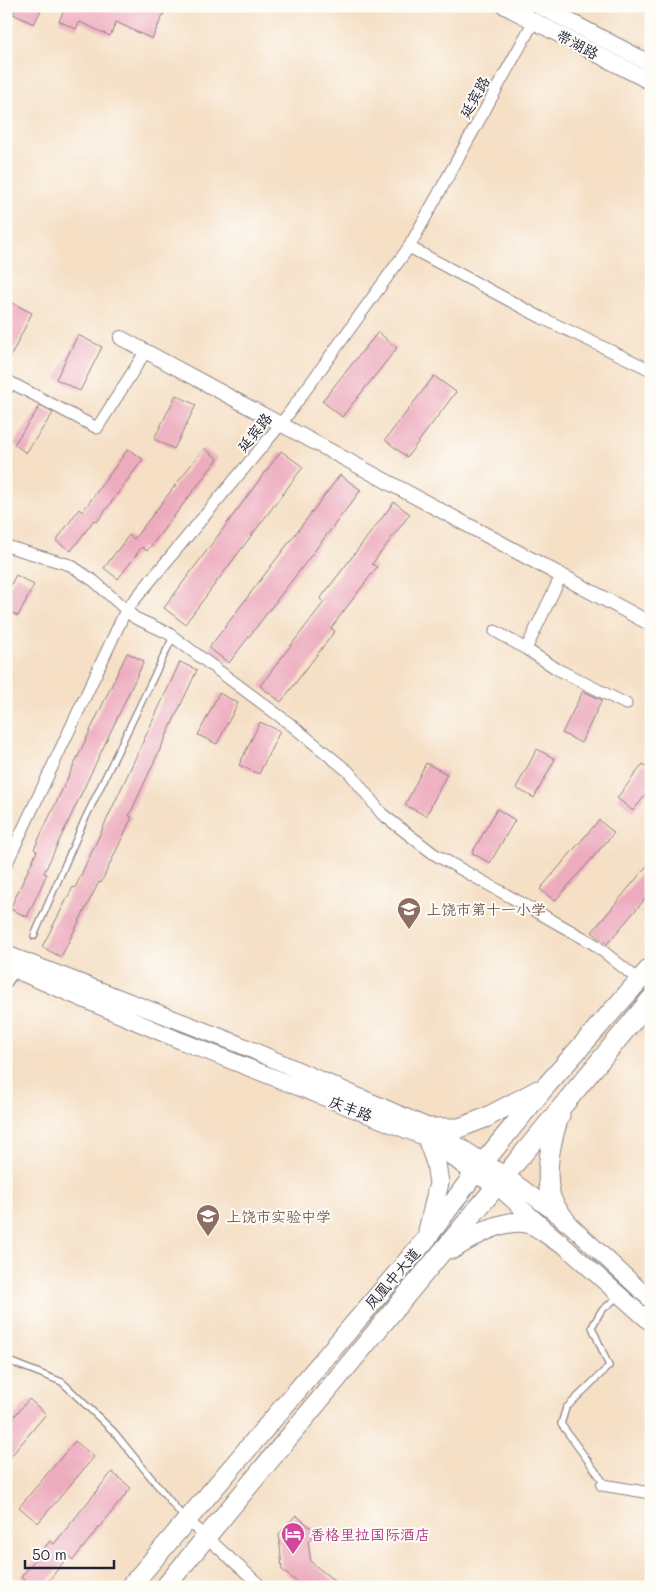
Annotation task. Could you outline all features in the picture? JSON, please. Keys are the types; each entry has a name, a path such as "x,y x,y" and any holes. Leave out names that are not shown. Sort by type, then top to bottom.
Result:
{"main road":[{"name":"带湖路","path":"505,6 537,14 651,64"},
{"name":"带湖路","path":"537,14 651,82"},
{"path":"6,954 236,1043 429,1133 479,1168 566,1221 651,1300"},
{"name":"庆丰路","path":"12,968 181,1041 429,1133"},
{"name":"凤凰中大道","path":"130,1587 427,1238 479,1168 546,1086 645,974"},
{"name":"凤凰中大道","path":"165,1587 651,999"},
{"path":"429,1133 458,1128 485,1118 546,1086"},
{"path":"563,1107 555,1129 549,1164 551,1198 566,1221"},
{"path":"427,1238 439,1184 429,1133"},
{"path":"502,1181 557,1241 651,1323"},
{"path":"435,1261 473,1236 500,1225 530,1224 557,1241"}],"street":[{"name":"延宾路","path":"6,865 126,610 281,424 409,247 537,14"},
{"path":"409,247 542,318 651,370"},
{"path":"121,338 651,624"},
{"path":"10,382 97,428 146,351"},
{"path":"6,546 70,565 94,581 134,618 174,637 290,724 349,772 382,814 434,854 645,974"},
{"path":"526,649 561,576"},
{"path":"495,631 557,669 626,704"},
{"path":"604,1486 651,1493"},
{"path":"186,1520 262,1587"}],"lane":[{"path":"6,395 10,382"},
{"path":"34,936 84,820 174,637"},
{"path":"6,987 12,968"},
{"path":"604,1486 561,1424 566,1408 609,1366 592,1327 601,1311 619,1296"},
{"path":"6,1360 62,1382 114,1432 186,1520"}],"building":[{"path":"16,6 43,6 34,24 13,14"},
{"path":"66,6 167,6 152,39 116,22 110,36 80,22 76,29 59,21"},
{"path":"6,300 32,313 6,366"},
{"path":"378,332 397,348 342,417 322,401"},
{"path":"78,335 102,347 80,391 56,379"},
{"path":"434,376 456,392 407,457 385,440"},
{"path":"176,395 196,405 174,449 154,439"},
{"path":"40,406 53,413 26,453 14,444"},
{"path":"204,448 218,459 147,551 142,547 118,579 104,568 129,535 134,539"},
{"path":"128,449 143,459 97,522 94,520 71,551 56,541 79,509 82,512"},
{"path":"281,451 303,467 185,624 164,608"},
{"path":"340,475 361,490 229,663 209,648"},
{"path":"394,502 410,514 372,564 377,567 331,628 335,631 281,702 260,686 324,602 320,599"},
{"path":"16,575 34,585 18,616 6,610 6,594"},
{"path":"127,653 144,661 44,873 47,874 27,917 10,909 37,851 34,849"},
{"path":"180,662 197,670 129,816 132,817 101,883 99,882 61,957 42,947 73,887 75,888"},
{"path":"583,691 602,700 581,743 562,733"},
{"path":"219,693 238,703 217,744 198,735"},
{"path":"260,722 280,731 259,774 239,765"},
{"path":"537,749 555,759 534,798 516,788"},
{"path":"426,763 447,774 426,816 405,805"},
{"path":"643,764 651,770 651,788 633,811 617,798"},
{"path":"497,809 515,820 490,863 472,853"},
{"path":"599,820 614,833 555,901 540,889"},
{"path":"651,861 651,892 607,944 592,932"},
{"path":"29,1399 46,1414 6,1462 6,1426"},
{"path":"75,1441 94,1457 38,1523 19,1507"},
{"path":"112,1472 131,1488 73,1560 68,1556 44,1587 19,1587 24,1580 21,1577 50,1541 54,1544"},
{"path":"296,1515 316,1532 308,1542 311,1562 342,1587 303,1587 282,1570 279,1534"}],"place":[{"name":"上饶市第十一小学","path":"409,930"},
{"name":"上饶市实验中学","path":"208,1237"},
{"name":"香格里拉国际酒店","path":"293,1555"}]}
